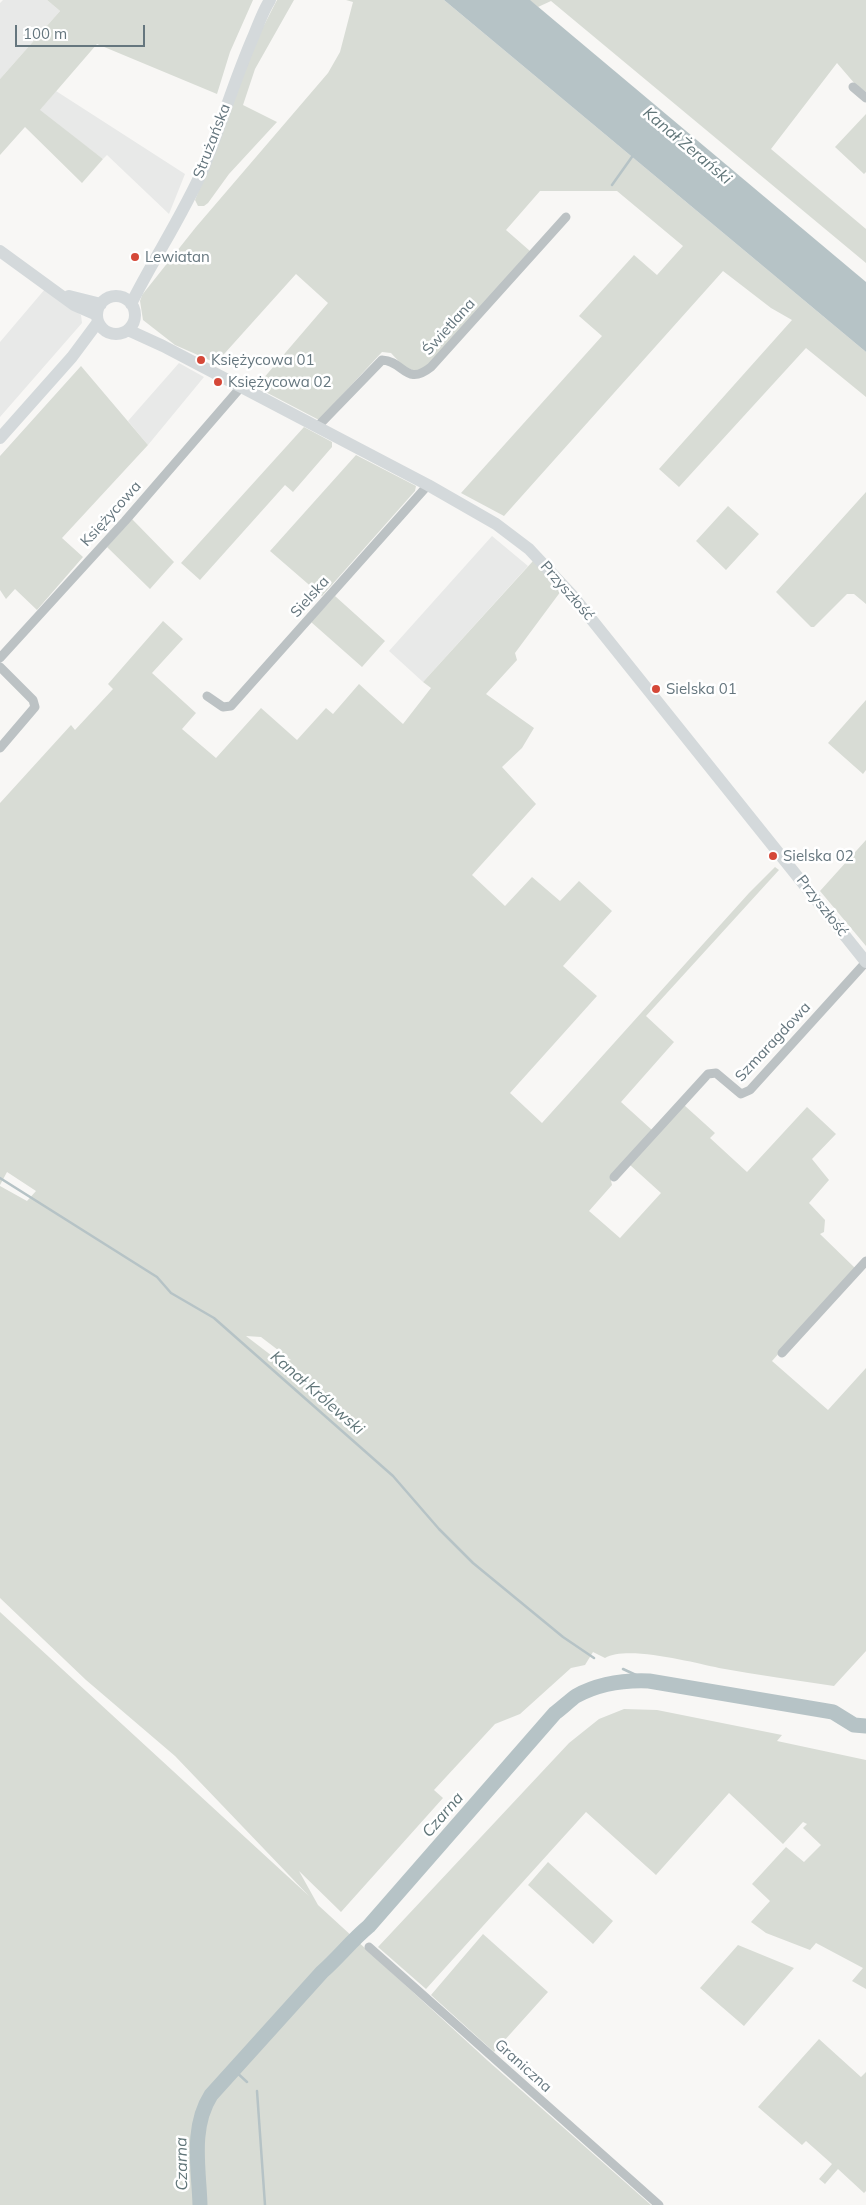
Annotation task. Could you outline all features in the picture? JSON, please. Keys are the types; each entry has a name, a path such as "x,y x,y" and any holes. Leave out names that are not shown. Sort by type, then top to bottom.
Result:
{"street":[{"name":"Strużańska","path":"126,300 136,280 144,276 186,207 204,165 240,66 270,0"},
{"path":"854,87 866,98"},
{"name":"Świetlana","path":"317,427 378,362 387,360 410,375 421,374 431,367 566,217"},
{"path":"0,251 80,308 99,314 107,332"},
{"path":"0,438 72,357 110,297 126,300 135,315 131,326 118,334 107,332 72,357"},
{"name":"Przyszłość","path":"131,326 156,338 162,346 428,485 512,535 550,570 637,675 866,962"},
{"name":"Księżycowa","path":"0,658 125,521 241,387"},
{"name":"Sielska","path":"206,696 223,707 231,706 428,485"},
{"path":"0,667 33,700 35,707 0,748"},
{"name":"Szmaragdowa","path":"614,1177 708,1074 716,1073 742,1094 750,1090 866,962"},
{"path":"782,1353 866,1261"},
{"name":"Graniczna","path":"369,1947 659,2205"}],"shaded area":[{"path":"3,0 47,0 60,11 0,79 0,3"},
{"path":"47,0 253,0 230,52 217,94 97,44 40,110 103,159 82,183 25,127 0,155 0,79 60,11"},
{"path":"277,0 294,0 255,69 243,105 277,122 229,174 208,203 204,206 198,206 195,200 259,35"},
{"path":"346,0 444,0 866,352 866,397 806,348 679,487 659,469 792,320 771,308 723,271 504,516 461,493 602,336 579,316 634,255 657,275 683,246 617,191 540,191 506,230 530,251 428,366 412,370 403,365 391,353 382,352 319,420 256,387 328,303 296,274 216,363 175,345 143,320 140,301 142,295 196,227 328,73 340,52 353,2"},
{"path":"529,0 866,0 866,92 855,84 837,63 771,149 866,229 866,263 551,1 538,7"},
{"path":"56,91 185,174 169,214 107,155 103,159 39,111"},
{"path":"866,114 866,172 864,174 835,147"},
{"path":"45,289 81,315 82,323 0,417 0,342"},
{"path":"179,363 204,377 148,445 128,421"},
{"path":"81,366 148,445 62,538 83,557 37,610 15,589 6,599 0,590 0,456"},
{"path":"304,427 332,442 332,447 293,492 285,485 200,580 181,563"},
{"path":"356,455 416,486 415,491 322,596 270,551"},
{"path":"866,492 866,604 854,594 847,594 814,627 811,627 776,592"},
{"path":"728,506 759,534 726,570 696,541"},
{"path":"132,519 174,562 150,589 107,547"},
{"path":"492,536 528,566 423,682 389,651"},
{"path":"533,561 561,591 515,653 517,660 486,694 534,728 522,748 502,767 536,804 472,875 505,906 532,877 560,901 579,881 612,911 563,966 597,996 510,1093 542,1123 749,893 775,867 779,870 646,1016 674,1042 621,1102 652,1130 610,1176 612,1185 589,1211 620,1238 661,1193 630,1165 684,1105 715,1133 710,1138 747,1172 807,1107 836,1134 812,1159 829,1180 809,1203 825,1220 824,1232 820,1234 855,1268 772,1361 828,1410 866,1368 866,1651 834,1686 734,1671 661,1656 629,1653 615,1654 605,1658 593,1652 585,1665 571,1668 520,1714 495,1724 434,1790 443,1798 341,1912 299,1871 318,1905 487,2060 651,2205 0,2205 0,1612 309,1896 175,1756 86,1680 0,1598 0,1186 27,1201 36,1191 7,1172 0,1185 0,803 71,725 75,730 113,689 108,684 163,621 183,639 152,673 196,713 182,729 216,758 261,708 297,740 326,708 333,714 359,684 403,724 431,688 423,682","holes":["246,1336 261,1337 291,1360 280,1362"]},
{"path":"335,596 385,641 362,667 311,622"},
{"path":"866,700 866,770 863,774 828,743"},
{"path":"866,840 866,946 820,891"},
{"path":"624,1709 657,1710 782,1735 777,1741 866,1760 866,1989 852,1981 863,1968 816,1943 810,1950 766,1933 751,1922 770,1901 752,1884 786,1847 804,1862 821,1845 803,1828 807,1824 803,1822 783,1844 729,1793 656,1875 586,1812 426,1989 378,1947 569,1743 599,1719"},
{"path":"548,1862 613,1921 593,1944 528,1885"},
{"path":"483,1934 548,1992 494,2052 431,1995"},
{"path":"738,1945 794,1968 744,2026 700,1988"},
{"path":"819,2039 861,2077 866,2072 866,2191 864,2193 838,2169 825,2184 819,2179 832,2164 806,2141 802,2145 758,2107"}],"water":[{"name":"Kanał Żerański","path":"444,0 530,0 866,282 866,352"}],"waterway":[{"path":"612,185 634,154"},
{"name":"Kanał Królewski","path":"0,1178 157,1277 171,1293 214,1318 393,1476 439,1529 473,1563 563,1637 594,1658"},
{"name":"Kanał Królewski","path":"623,1669 649,1681"},
{"name":"Czarna","path":"200,2205 198,2135 204,2108 211,2095 322,1972 369,1926 555,1713 576,1696 593,1688 612,1684 649,1681 833,1712 854,1725 866,1726"},
{"path":"234,2070 247,2082"},
{"path":"257,2091 265,2205"}],"place":[{"name":"Lewiatan","path":"135,257"},
{"name":"Księżycowa 01","path":"201,360"},
{"name":"Księżycowa 02","path":"218,382"},
{"name":"Sielska 01","path":"656,689"},
{"name":"Sielska 02","path":"773,856"}]}
